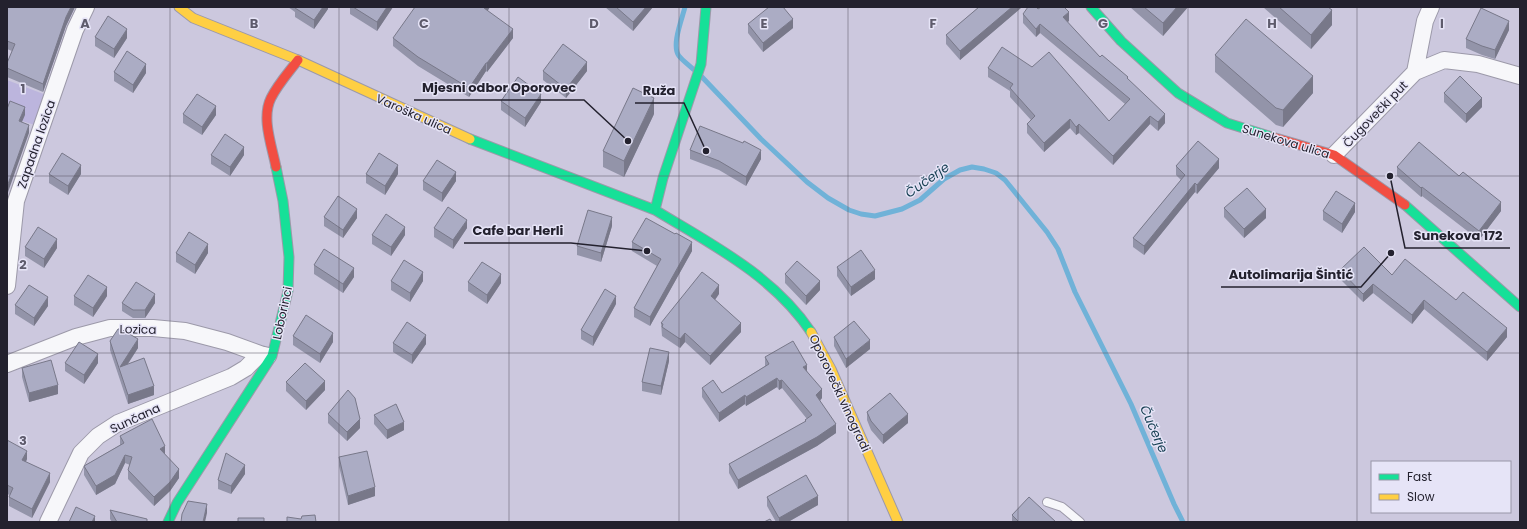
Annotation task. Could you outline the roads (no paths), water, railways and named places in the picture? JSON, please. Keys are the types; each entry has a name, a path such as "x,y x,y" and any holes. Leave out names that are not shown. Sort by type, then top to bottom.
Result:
{"street":[{"name":"Zapadna lozica","path":"7,286 16,201 75,30 86,7"},
{"name":"Varoška ulica","path":"179,7 193,18 298,60 471,140 655,210"},
{"path":"655,210 663,178 700,64 706,7"},
{"name":"Sunekova ulica","path":"1091,7 1120,41 1178,93 1227,123 1334,156 1398,199 1520,307"},
{"name":"Čugovečki put","path":"1415,72 1425,21 1431,7"},
{"name":"Loborinci","path":"168,522 177,504 266,355 288,291 289,256 283,201 268,129 267,110 271,98 298,60"},
{"name":"Čugovečki put","path":"1334,156 1415,72 1444,60 1478,64 1520,76"},
{"name":"Oporovečki vinogradi","path":"655,210 724,251 768,283 793,308 810,329 827,360 898,522"},
{"name":"Lozica","path":"7,364 76,337 110,328 153,328 185,331 227,342 266,355"},
{"name":"Sunčana","path":"48,522 81,453 98,436 118,423 231,376 266,355"}],"lane":[{"path":"1047,502 1062,507 1080,522"}],"waterway":[{"name":"Čučerje","path":"685,7 676,46 679,56 693,69"},
{"name":"Čučerje","path":"702,77 761,139 807,182 828,198 849,210 875,216 902,209 920,200 944,179 960,170 972,167 996,173 1005,180 1047,232 1058,249 1075,292 1131,404 1183,522"}],"place":[{"name":"Mjesni odbor Oporovec","path":"628,141"},
{"name":"Ruža","path":"706,151"},
{"name":"Sunekova 172","path":"1390,176"},
{"name":"Cafe bar Herli","path":"647,251"},
{"name":"Autolimarija Šintić","path":"1391,253"}]}
